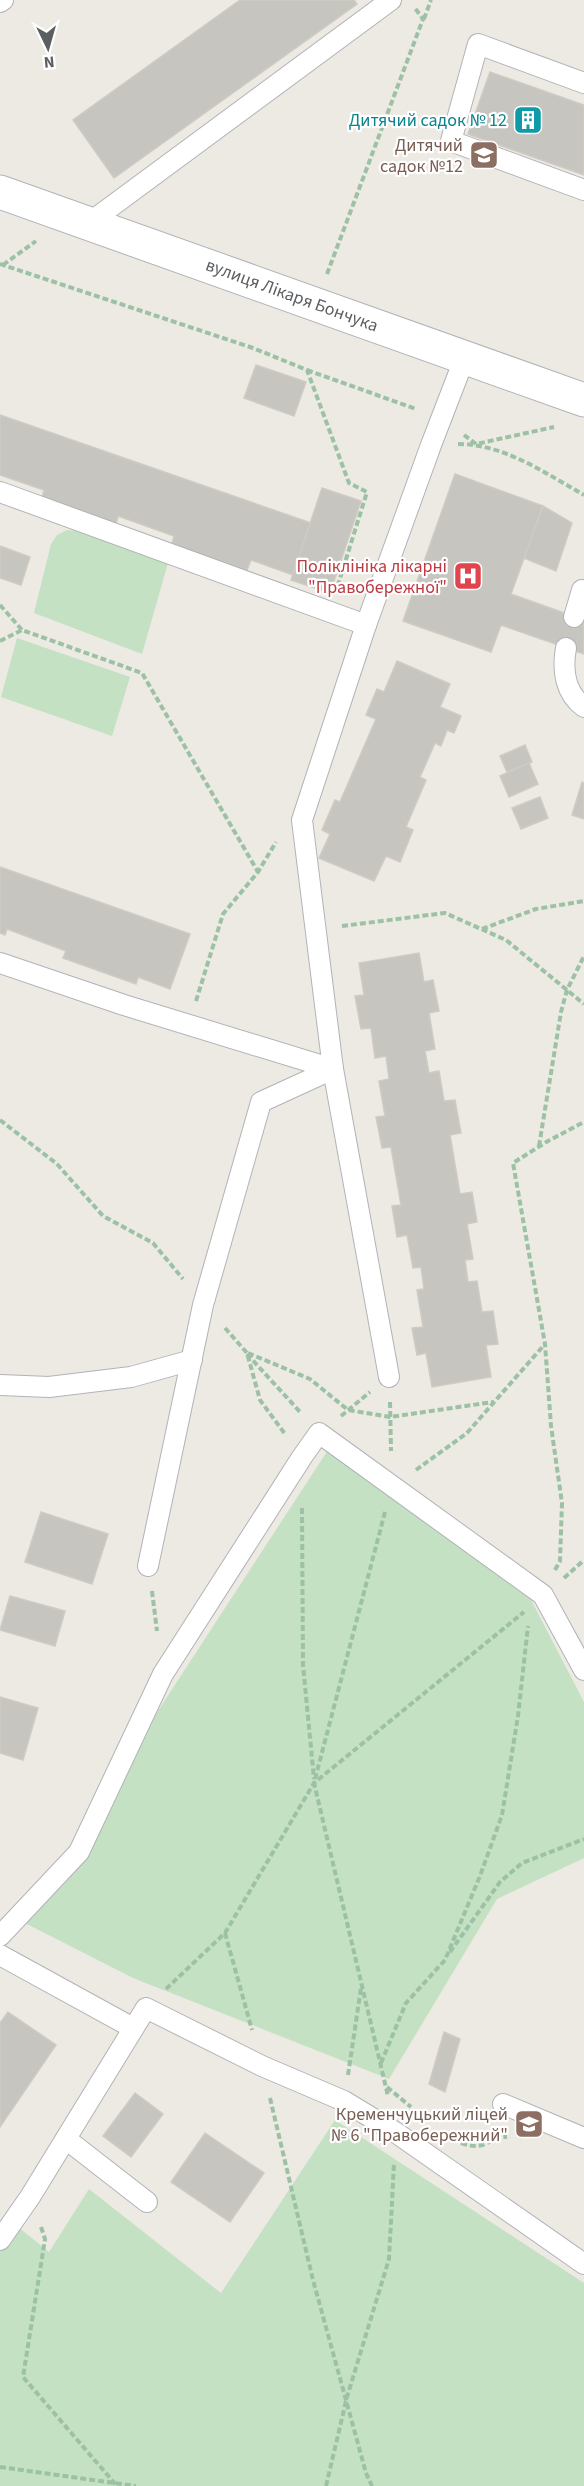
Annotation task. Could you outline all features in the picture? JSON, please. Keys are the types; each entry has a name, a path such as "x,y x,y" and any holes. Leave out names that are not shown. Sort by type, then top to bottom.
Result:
{"street":[{"name":"вулиця Лікаря Бончука","path":"0,192 465,357 574,412"}],"lane":[{"path":"89,223 391,0"},
{"path":"584,83 478,45 451,141 584,190"},
{"path":"389,1377 333,1069 303,820 366,625 430,445 465,357"},
{"path":"0,492 366,625"},
{"path":"574,617 583,589"},
{"path":"566,648 563,665 567,685 584,707"},
{"path":"0,963 333,1069"},
{"path":"148,1566 203,1305 261,1102 333,1069"},
{"path":"0,1385 49,1387 131,1377 192,1360"},
{"path":"0,1936 79,1852 164,1674 319,1433 543,1596 584,1670"},
{"path":"0,1955 134,2028"},
{"path":"0,2240 30,2197 146,2008 262,2066 344,2101 396,2132 584,2265"},
{"path":"502,2104 584,2138"},
{"path":"66,2139 147,2202"}],"path":[{"path":"409,0 423,20"},
{"path":"316,303 431,0"},
{"path":"0,264 253,348 441,418"},
{"path":"307,370 349,483 367,492 330,612"},
{"path":"430,445 476,444 574,412"},
{"path":"476,444 523,460 584,495"},
{"path":"0,605 22,630 142,673 258,872 223,914 189,1025"},
{"path":"0,641 22,630"},
{"path":"481,929 536,909 584,901"},
{"path":"317,928 445,913 506,940 584,1004"},
{"path":"539,1146 561,1012 567,990 584,956"},
{"path":"0,1120 57,1164 103,1216 153,1243 203,1305 319,1433 389,1377"},
{"path":"543,1596 560,1561 562,1503 551,1426 545,1344 513,1163 584,1122"},
{"path":"392,1488 467,1433 545,1344"},
{"path":"247,1353 310,1379 348,1410 390,1416 493,1402"},
{"path":"247,1353 260,1400 302,1457 303,1665 314,1783 396,2132 389,2259 346,2397 326,2486"},
{"path":"146,2008 225,1933 314,1783 392,1488 389,1377"},
{"path":"148,1566 164,1674"},
{"path":"314,1783 530,1606 518,1716 502,1815 480,1876 445,1960"},
{"path":"381,2064 406,2003 445,1960 500,1882 522,1863 584,1839"},
{"path":"225,1933 262,2066 313,2280 366,2473 372,2486"},
{"path":"344,2101 362,1984"},
{"path":"459,2143 474,2148 488,2144 496,2137 518,2137"},
{"path":"30,2197 45,2239 23,2377 117,2486"},
{"path":"0,2467 136,2486"}],"green space":[{"path":"67,530 78,531 168,563 142,654 34,613 51,544 57,535"},
{"path":"17,638 130,677 112,736 1,697"},
{"path":"328,1450 531,1600 584,1702 584,1858 497,1899 389,2079 133,1978 21,1921"},
{"path":"335,2120 584,2283 584,2486 0,2486 0,2251 17,2226 49,2252 89,2189 221,2293"}],"building":[{"path":"240,0 354,0 357,4 114,178 73,120"},
{"name":"Дитячий садок № 12","path":"490,72 584,105 584,175 468,134"},
{"path":"256,365 306,382 294,416 244,398"},
{"path":"0,415 311,523 293,575 251,560 247,570 172,544 174,536 118,516 116,524 42,498 44,490 0,475"},
{"name":"Поліклініка лікарні \"Правобережної\"","path":"455,474 543,506 511,594 584,620 584,654 501,625 491,652 403,621"},
{"path":"322,488 361,501 330,593 291,580"},
{"path":"543,506 572,523 556,571 524,558"},
{"path":"0,546 30,557 21,585 0,578"},
{"path":"397,661 450,684 440,707 461,716 454,733 447,730 441,746 435,743 420,777 426,780 406,827 413,830 400,862 386,856 374,881 319,858 330,834 322,830 335,800 340,802 376,719 366,715 377,689 384,692"},
{"path":"525,745 532,762 507,772 500,756"},
{"path":"529,763 538,784 509,797 500,776"},
{"path":"582,782 584,783 584,819 572,815"},
{"path":"540,797 548,818 521,829 512,808"},
{"path":"0,867 190,934 170,989 138,977 136,984 63,958 66,951 7,929 5,935 0,933"},
{"path":"419,953 424,982 433,980 439,1011 429,1013 435,1049 425,1051 429,1073 439,1071 444,1101 455,1100 461,1133 450,1135 460,1194 472,1192 477,1222 467,1224 473,1259 465,1260 468,1282 477,1281 482,1312 493,1311 498,1344 486,1345 491,1377 432,1387 426,1353 417,1355 412,1328 423,1327 417,1290 424,1289 421,1267 413,1268 407,1235 397,1237 392,1206 401,1205 391,1147 382,1148 376,1117 385,1116 379,1081 389,1079 386,1056 375,1058 371,1028 361,1029 355,996 364,995 359,963"},
{"path":"41,1512 108,1534 92,1584 25,1562"},
{"path":"10,1596 65,1611 55,1646 0,1630"},
{"path":"0,1697 38,1708 23,1760 0,1753"},
{"path":"8,2012 56,2045 0,2127 0,2023"},
{"path":"444,2032 460,2039 445,2092 429,2084"},
{"path":"135,2093 163,2114 131,2157 103,2136"},
{"path":"205,2133 264,2173 230,2222 171,2182"}],"place":[{"name":"Дитячий садок № 12","path":"528,120"},
{"name":"Дитячий садок №12","path":"484,155"},
{"name":"Поліклініка лікарні \"Правобережної\"","path":"468,576"},
{"name":"Кременчуцький ліцей № 6 \"Правобережний\"","path":"529,2124"}]}
